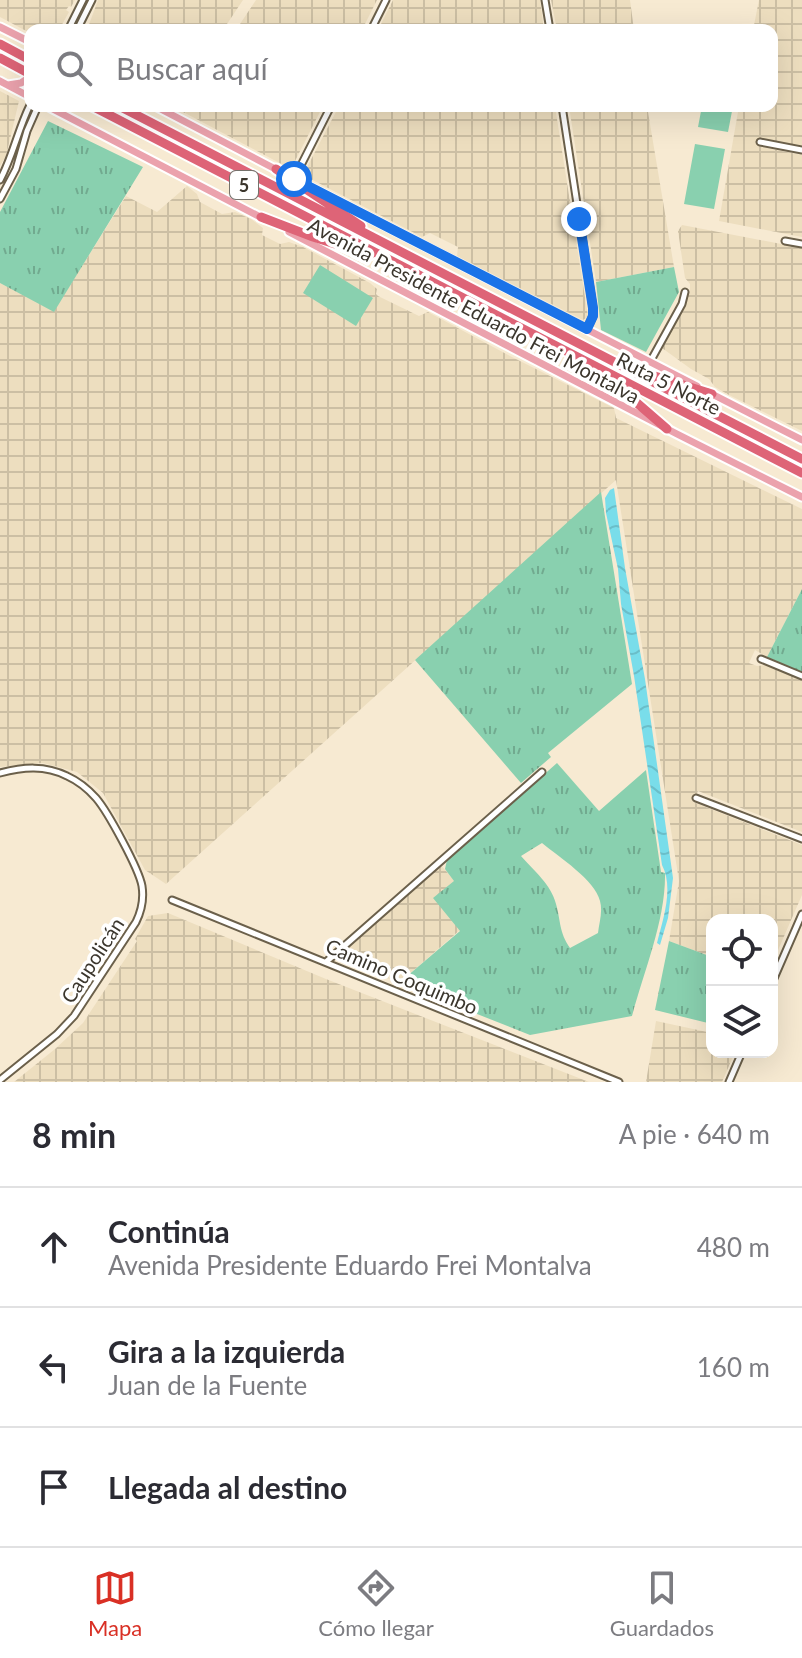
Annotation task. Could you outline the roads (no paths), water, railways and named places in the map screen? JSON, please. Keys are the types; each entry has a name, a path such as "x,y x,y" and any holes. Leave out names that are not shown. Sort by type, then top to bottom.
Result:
{"highway":[{"path":"0,44 24,56"},
{"path":"0,58 24,71"},
{"name":"Ruta 5 Norte","path":"104,112 802,473"},
{"name":"Ruta 5 Norte","path":"131,112 802,459"},
{"path":"276,169 390,247"},
{"path":"261,217 325,242 396,264"},
{"path":"588,362 667,429"},
{"path":"627,368 712,394"}],"main road":[{"path":"0,27 24,39"},
{"path":"3,83 17,85 24,77"},
{"path":"3,83 24,94"},
{"name":"Avenida Presidente Eduardo Frei Montalva","path":"58,112 802,497"},
{"path":"63,112 66,116"},
{"name":"Avenida Presidente Eduardo Frei Montalva","path":"167,112 802,440"}],"street":[{"path":"71,24 83,0"},
{"path":"80,24 92,0"},
{"path":"374,24 386,0"},
{"path":"545,0 549,24"},
{"path":"0,180 27,112"},
{"path":"0,199 16,169 35,112"},
{"path":"294,179 328,112"},
{"path":"563,112 593,308 587,329"},
{"path":"760,142 802,150"},
{"path":"785,241 802,244"},
{"path":"650,362 682,304 685,292"},
{"path":"761,659 802,676"},
{"name":"Caupolicán","path":"0,773 26,768 48,770 70,777 88,790 104,810 133,863 143,893 136,922 74,1016 57,1034 0,1080"},
{"path":"326,962 542,772"},
{"path":"696,798 802,839"},
{"name":"Camino Coquimbo","path":"172,900 619,1082"},
{"path":"778,969 802,914"},
{"path":"729,1082 739,1058"}],"water":[{"path":"614,488 673,878 668,918 660,945 657,943 667,884 621,604 618,569 606,513 605,498"}]}
